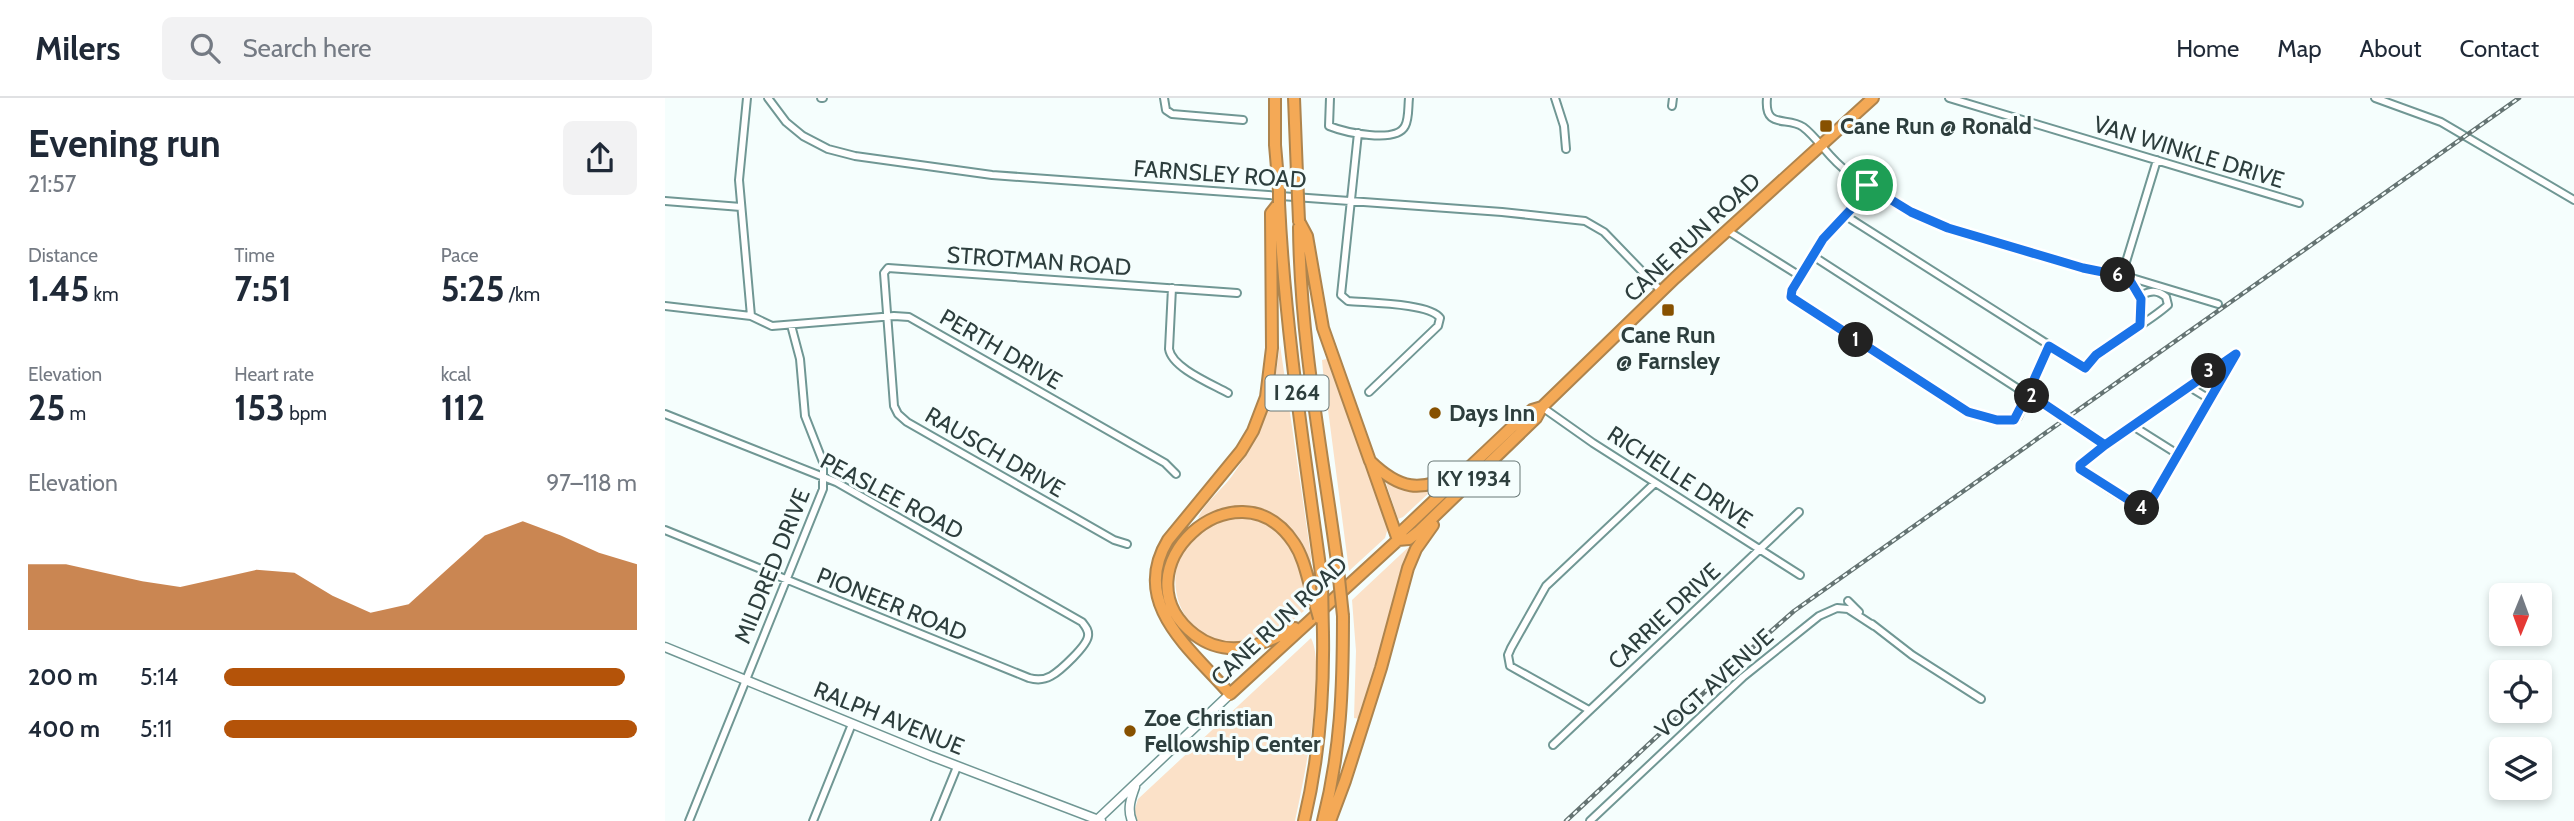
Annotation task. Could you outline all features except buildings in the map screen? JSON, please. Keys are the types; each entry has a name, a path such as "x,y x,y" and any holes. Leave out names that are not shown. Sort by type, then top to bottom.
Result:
{"highway":[{"name":"I 264","path":"1275,98 1283,281 1322,581 1323,686 1319,739 1304,821"},
{"name":"I 264","path":"1294,98 1300,276 1343,615 1341,726 1323,821"},
{"name":"CANE RUN ROAD","path":"1398,540 1409,539 1454,499 1536,418 1542,407 1873,98"},
{"path":"1230,694 1167,621 1157,598 1156,571 1160,554 1168,540 1241,451 1259,417 1271,372 1271,213 1279,203"},
{"path":"1299,220 1307,236 1323,328 1398,540"},
{"name":"CANE RUN ROAD","path":"1230,694 1398,540 1400,533 1511,428 1532,410 1542,407"},
{"path":"1370,461 1384,475 1398,483 1411,486 1439,483 1469,470"},
{"path":"1330,821 1377,680 1413,555 1420,541 1454,499"},
{"path":"1304,624 1269,642 1247,648 1226,648 1206,642 1187,627 1174,607 1169,582 1171,564 1185,537 1206,521 1229,513 1256,515 1275,524 1291,538 1302,558 1323,634"}],"street":[{"path":"747,98 739,180 751,316"},
{"name":"FARNSLEY ROAD","path":"768,98 782,117 803,136 828,149 855,156 968,173 1513,213 1585,221 1604,232 1663,292"},
{"path":"1164,98 1166,110 1172,114 1243,120"},
{"path":"1330,98 1329,126 1358,133 1392,136 1405,127 1409,98"},
{"path":"1555,98 1564,126 1566,149"},
{"path":"1767,98 1771,117 1779,122 1803,127 1836,163 1911,212 1948,228 2218,304"},
{"name":"VAN WINKLE DRIVE","path":"1949,98 2299,203"},
{"path":"2375,98 2441,122 2574,200"},
{"path":"1358,133 1340,291 1343,299 1409,306 1435,312 1440,318 1438,326 1369,391"},
{"path":"2125,276 2157,160"},
{"path":"1867,185 1846,216 1823,239 1800,276 1791,295 1795,301 1959,407 1982,417 2016,419 2049,346"},
{"path":"665,201 741,207"},
{"path":"1846,216 2085,368 2096,355 2158,314 2168,305 2163,294 2156,291 2142,295 2140,325"},
{"path":"1728,231 1800,276"},
{"path":"1813,256 2105,445"},
{"name":"STROTMAN ROAD","path":"886,317 883,276 888,268 1237,293"},
{"path":"2125,276 2141,299"},
{"path":"1172,288 1169,349 1172,358 1228,393"},
{"path":"665,306 751,316 772,326 791,325"},
{"name":"PERTH DRIVE","path":"791,325 904,316 917,321 1165,463 1176,474"},
{"name":"RAUSCH DRIVE","path":"886,317 894,406 902,418 1114,540 1127,544"},
{"name":"MILDRED DRIVE","path":"688,821 820,496 823,462 805,416 800,359 791,325"},
{"path":"2236,354 2145,509 2079,467 2105,445 2188,386 2236,354"},
{"path":"2188,386 2211,400"},
{"name":"RICHELLE DRIVE","path":"1542,407 1655,483 1801,575"},
{"name":"PEASLEE ROAD","path":"665,414 847,488 1070,615 1084,624 1088,632"},
{"path":"2133,426 2179,455"},
{"path":"1589,710 1510,666 1509,652 1546,586 1655,483"},
{"name":"CARRIE DRIVE","path":"1553,745 1799,512"},
{"name":"PIONEER ROAD","path":"665,530 1034,679 1053,675 1085,645 1088,632"},
{"name":"VOGT AVENUE","path":"1848,601 1874,626"},
{"name":"VOGT AVENUE","path":"1590,821 1743,677 1819,616 1837,608 1849,609 1912,655 1981,699"},
{"name":"RALPH AVENUE","path":"665,647 1098,821"},
{"name":"CANE RUN ROAD","path":"1098,821 1230,694"},
{"path":"813,821 852,724"},
{"path":"935,821 957,766"},
{"path":"1132,821 1129,815 1130,801 1136,783"}],"shaded area":[{"path":"1280,345 1311,566 1297,539 1275,519 1233,509 1198,518 1232,476 1260,429 1274,382"},
{"path":"1327,359 1388,528 1385,538 1349,571 1323,371 1322,360"},
{"path":"1386,483 1412,492 1431,491 1398,519"},
{"path":"1232,518 1258,521 1286,539 1303,573 1310,606 1270,636 1241,644 1217,641 1199,631 1185,616 1177,597 1175,576 1180,556 1192,538 1211,524"},
{"path":"1415,541 1361,719 1354,718 1356,651 1352,600"},
{"path":"1311,638 1315,653 1315,700 1295,821 1136,821 1134,812 1138,799"}],"railway":[{"path":"1566,821 1794,611 2519,98"}],"place":[{"name":"Cane Run @ Ronald","path":"1826,126"},
{"name":"Cane Run @ Farnsley","path":"1668,310"},
{"name":"Days Inn","path":"1435,413"},
{"name":"Zoe Christian Fellowship Center","path":"1130,731"}],"route":[{"path":"1867,185 1846,216 1823,239 1792,290 1791,297 1968,412 1997,420 2014,420 2018,417 2028,393 2105,445 2236,354 2147,508 2143,509 2080,469 2084,461 2105,445 2086,431 2028,393 2049,346 2085,368 2096,355 2140,325 2141,299 2128,277 2083,268 1948,228 1911,212 1867,185"}]}
